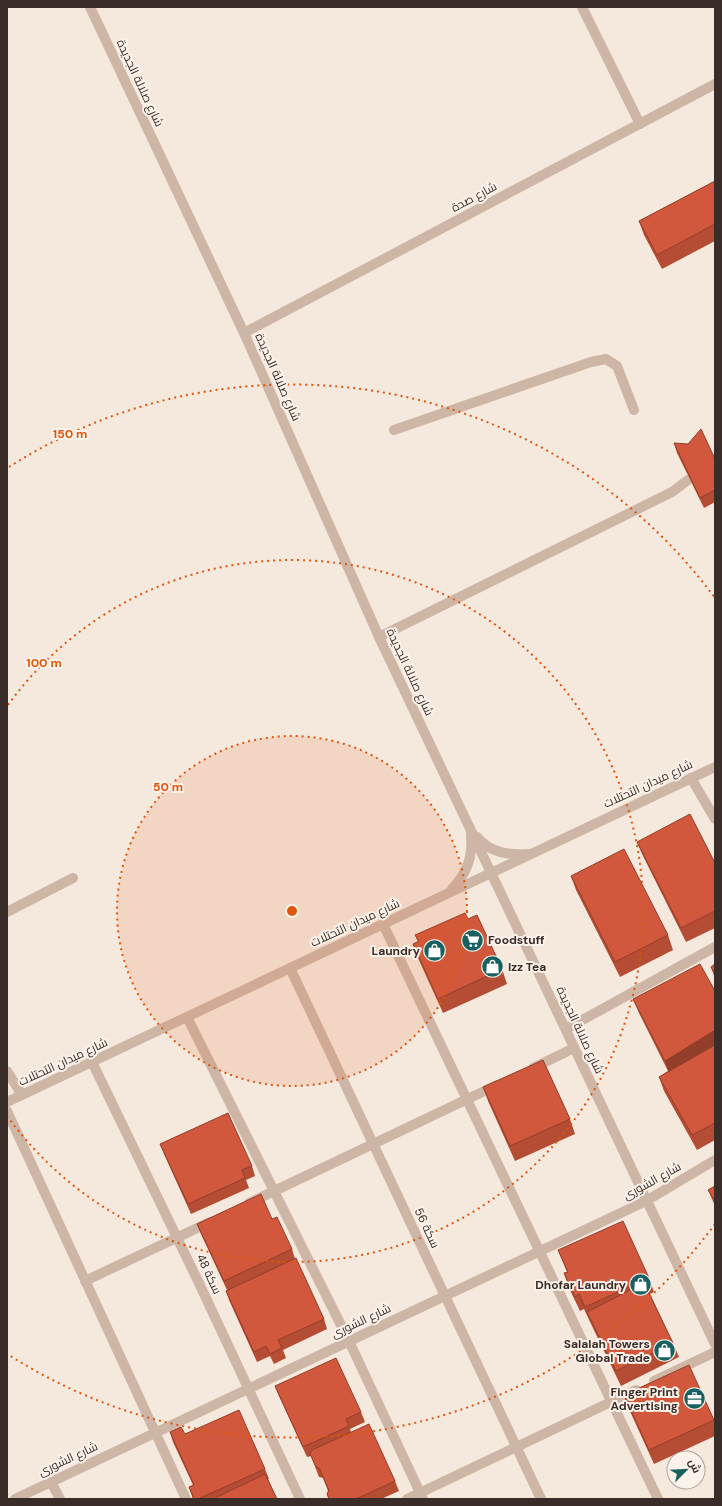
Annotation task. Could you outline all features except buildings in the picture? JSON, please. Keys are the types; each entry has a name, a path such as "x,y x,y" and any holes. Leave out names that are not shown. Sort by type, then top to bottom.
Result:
{"street":[{"name":"شارع صلالة الجديدة","path":"90,7 244,333 379,637 715,1344"},
{"path":"582,7 640,124"},
{"name":"شارع صدة","path":"244,333 715,84"},
{"path":"394,430 591,362 606,359 617,366 634,410"},
{"path":"379,637 672,492 688,480"},
{"name":"شارع ميدان التحتلات","path":"7,1102 715,767"},
{"path":"691,778 715,819"},
{"path":"471,829 481,842 495,850 512,854 532,854"},
{"path":"448,894 458,883 468,868 472,850 471,829"},
{"path":"7,912 73,878"},
{"path":"383,924 658,1499"},
{"path":"566,1029 715,947"},
{"name":"سكة 56","path":"290,968 541,1499"},
{"path":"187,1017 349,1341 422,1496"},
{"path":"524,1072 574,1048"},
{"name":"سكة 48","path":"92,1062 300,1499"},
{"path":"7,1071 22,1095"},
{"path":"239,1208 503,1082"},
{"path":"7,1112 186,1499"},
{"name":"شارع الشورى","path":"15,1499 646,1201 715,1160"},
{"path":"85,1281 218,1218"},
{"path":"407,1499 422,1496 516,1447 715,1352"},
{"path":"51,1482 60,1499"}],"place":[{"name":"Foodstuff","path":"472,940"},
{"name":"Laundry","path":"435,951"},
{"name":"Izz Tea","path":"492,967"},
{"name":"Dhofar Laundry","path":"641,1285"},
{"name":"Salalah Towers Global Trade","path":"665,1351"},
{"name":"Finger Print Advertising","path":"694,1399"}]}
